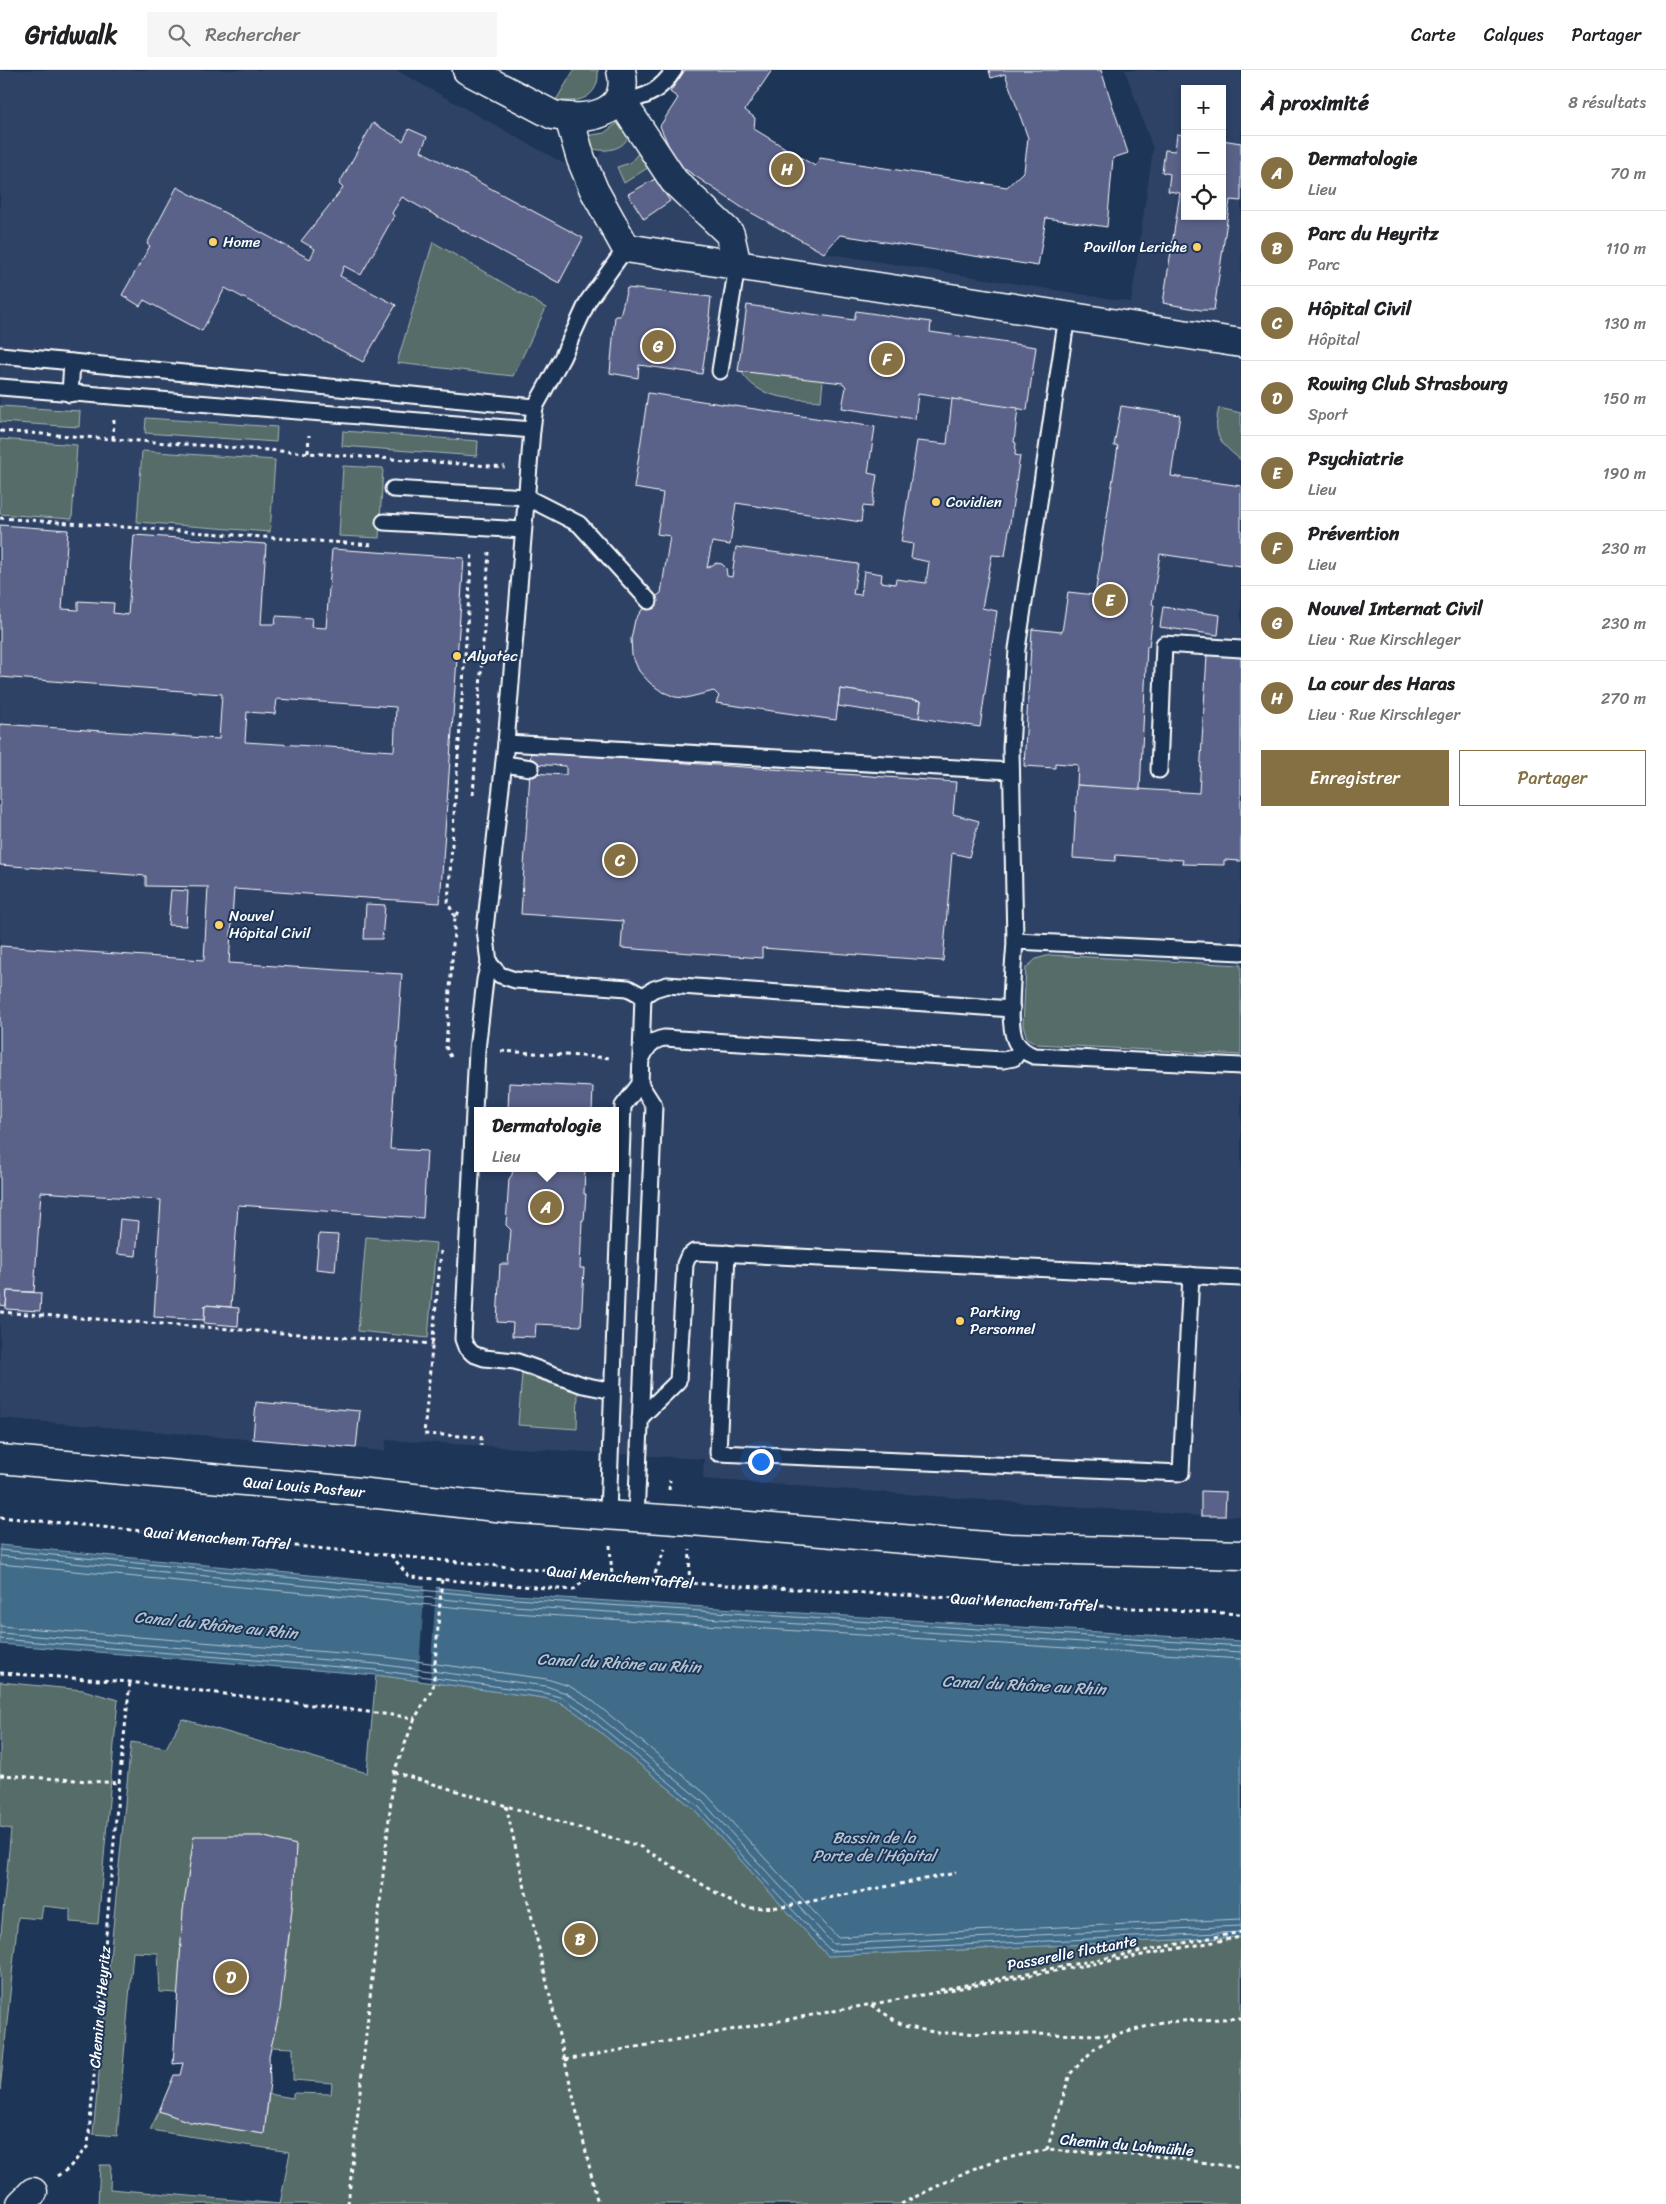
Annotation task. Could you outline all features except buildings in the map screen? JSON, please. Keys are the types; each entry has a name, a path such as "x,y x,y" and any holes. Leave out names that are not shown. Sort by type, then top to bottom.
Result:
{"main road":[{"path":"467,70 553,115 569,118 591,117 605,111 620,99"},
{"path":"621,70 622,86 620,99 674,181 730,234 737,266"},
{"path":"569,118 581,159 594,190 626,248 1241,343"},
{"name":"Quai Louis Pasteur","path":"0,1459 332,1489 505,1508 608,1514"},
{"path":"608,1514 636,1518 1009,1548 1241,1555"}],"lane":[{"path":"620,99 631,100 647,96 660,88 674,70"},
{"path":"474,1107 477,1050 485,980 489,962 486,929 506,743 528,469 535,407 562,358 588,301 626,248"},
{"path":"720,371 737,266"},
{"path":"1067,316 1018,649 1011,748 1015,941 1012,1009 1015,1040 1021,1049 1034,1056 1241,1066"},
{"path":"0,355 535,407"},
{"path":"70,394 72,362"},
{"path":"0,387 532,430"},
{"path":"393,488 526,496 579,524 649,601"},
{"path":"384,522 524,523"},
{"path":"1159,770 1164,644 1241,649"},
{"path":"506,743 1012,771"},
{"path":"504,764 531,768"},
{"path":"1015,941 1241,952"},
{"path":"489,962 500,975 514,980 628,988 644,996"},
{"path":"644,996 654,989 667,986 1012,1009"},
{"path":"636,1518 654,1106 640,1084 644,996"},
{"path":"641,1059 651,1043 656,1039 664,1038 1003,1060 1014,1058 1021,1049"},
{"path":"608,1514 623,1106 640,1084"},
{"path":"474,1112 463,1339 466,1347 473,1354 484,1358 515,1361 583,1385 613,1391"},
{"path":"640,1418 678,1381 684,1264 694,1252 1241,1278"},
{"path":"727,1253 718,1452 1182,1473 1191,1275"}],"path":[{"path":"113,439 114,427"},
{"path":"0,431 528,469"},
{"path":"308,453 309,442"},
{"path":"0,518 374,545"},
{"path":"462,551 489,553"},
{"path":"455,917 448,903 472,552"},
{"path":"500,1051 612,1058"},
{"path":"0,1312 433,1344"},
{"name":"Quai Menachem Taffel","path":"0,1518 652,1581 1241,1614"},
{"path":"390,1555 409,1577 442,1578 573,1590 591,1575"},
{"path":"348,2204 394,1772 415,1718 433,1688 442,1578"},
{"path":"0,1674 130,1682 415,1718"},
{"name":"Chemin du Heyritz","path":"33,2201 68,2169 88,2146 119,1784 130,1682"},
{"path":"394,1772 639,1846 738,1906 753,1908 782,1907 956,1873"},
{"path":"0,1775 119,1784"},
{"path":"506,1805 598,2204"},
{"name":"Passerelle flottante","path":"870,2004 1241,1932"},
{"path":"565,2060 1241,1937"},
{"path":"870,2004 904,2026 938,2033 1117,2035"},
{"path":"1047,2150 1070,2074 1095,2048 1117,2035 1162,2022 1241,2018"},
{"name":"Chemin du Lohmühle","path":"901,2204 970,2170 997,2160 1047,2150 1166,2156 1241,2168"}],"shaded area":[{"path":"0,70 396,70 583,174 628,123 650,118 676,163 762,218 824,253 1131,302 1153,149 1125,70 1241,70 1241,1516 1201,1516 703,1479 704,1459 386,1440 385,1451 0,1418"}],"green space":[{"path":"574,70 598,70 596,87 587,97 573,101 556,100"},
{"path":"623,119 628,134 627,139 619,147 607,150 596,149 589,147 579,137 604,133"},
{"path":"641,150 652,165 624,183 617,167 630,163"},
{"path":"433,242 546,308 513,376 397,363"},
{"path":"741,371 823,380 821,401 776,396 756,388"},
{"path":"0,406 80,411 79,427 0,422"},
{"path":"1219,408 1241,413 1241,460 1223,444 1220,438 1217,426"},
{"path":"146,418 277,427 276,442 145,433"},
{"path":"343,431 478,441 477,456 342,446"},
{"path":"0,439 77,445 72,519 0,514"},
{"path":"142,451 275,460 270,532 137,522"},
{"path":"343,466 383,468 379,538 339,536"},
{"path":"1050,955 1241,965 1241,1055 1037,1044 1027,1038 1023,1025 1026,968 1036,959"},
{"path":"366,1237 436,1243 428,1338 358,1331"},
{"path":"522,1374 578,1392 577,1429 518,1425"},
{"path":"376,1675 544,1698 561,1703 578,1714 694,1809 828,1956 1241,1937 1241,2204 280,2204 290,2152 150,2130 159,2111 190,2122 264,2134 269,2094 293,2098 293,2093 331,2094 332,2083 293,2080 293,2048 271,2047 288,1947 296,1845 261,1836 194,1837 183,1911 178,1993 160,1992 158,1953 133,1952 117,2136 93,2134 131,1742 166,1748 182,1719 367,1773"},
{"path":"0,1682 83,1690 118,1700 98,1924 70,1922 70,1909 43,1906 41,1919 18,1917 0,2090 0,1944 11,1829 0,1827"},
{"path":"100,2165 111,2165 110,2189 280,2204 98,2204"}],"water":[{"path":"0,1545 515,1595 1241,1641 1241,1937 828,1956 694,1809 578,1714 561,1703 544,1698 376,1675 0,1644"}],"pier":[{"path":"425,1585 436,1586 430,1682 418,1680"}],"place":[{"name":"La cour des Haras","path":"787,169"},
{"name":"Home","path":"213,242"},
{"name":"Pavillon Leriche","path":"1197,247"},
{"name":"Nouvel Internat Civil","path":"658,346"},
{"name":"Prévention","path":"887,359"},
{"name":"Covidien","path":"936,502"},
{"name":"Psychiatrie","path":"1110,600"},
{"name":"Alyatec","path":"457,656"},
{"name":"Hôpital Civil","path":"620,860"},
{"name":"Nouvel Hôpital Civil","path":"219,925"},
{"name":"Dermatologie","path":"546,1207"},
{"name":"Parking Personnel","path":"960,1321"},
{"name":"Parc du Heyritz","path":"580,1939"},
{"name":"Rowing Club Strasbourg","path":"231,1977"}],"water label":[{"name":"Canal du Rhône au Rhin","path":"216,1625"},
{"name":"Canal du Rhône au Rhin","path":"619,1663"},
{"name":"Canal du Rhône au Rhin","path":"1024,1685"},
{"name":"Bassin de la Porte de l’Hôpital","path":"874,1846"}]}
